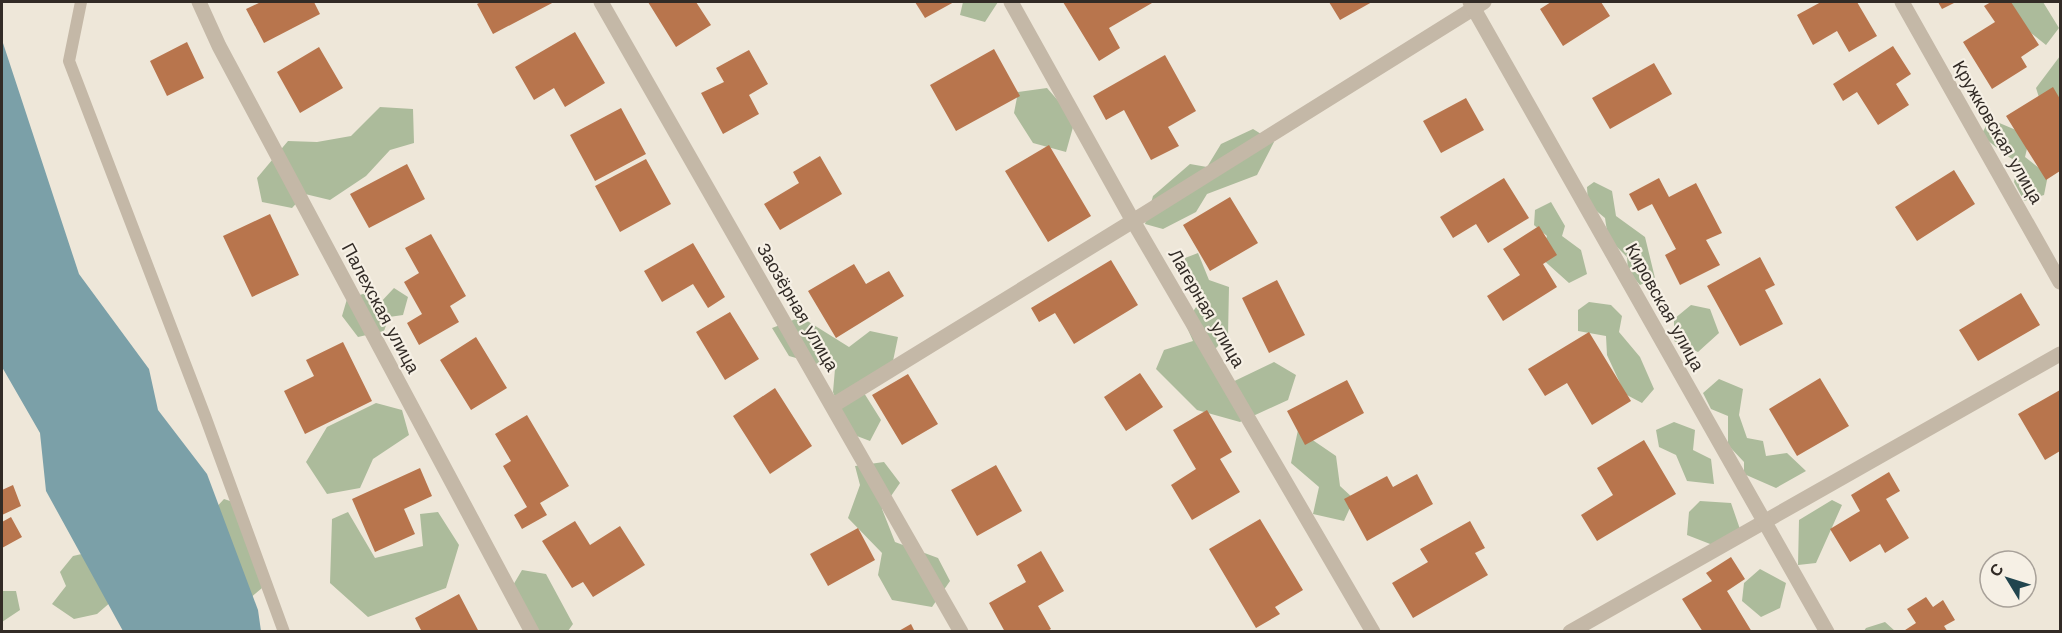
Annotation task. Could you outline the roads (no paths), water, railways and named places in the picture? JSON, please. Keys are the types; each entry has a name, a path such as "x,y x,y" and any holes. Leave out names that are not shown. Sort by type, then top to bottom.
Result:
{"street":[{"name":"Палехская улица","path":"199,2 224,56 532,632"},
{"name":"Заозёрная улица","path":"601,2 960,632"},
{"name":"Лагерная улица","path":"1011,2 1133,221 1373,632"},
{"name":"Кружковская улица","path":"1902,2 2061,282"},
{"path":"832,406 1133,221 1476,4"},
{"name":"Кировская улица","path":"1476,4 1827,632"},
{"path":"1570,632 2061,354"}],"lane":[{"path":"81,2 69,61 205,416 284,632"}],"water":[{"path":"2,40 79,274 149,369 158,410 207,474 258,610 261,631 123,631 46,491 40,433 2,367"}]}
